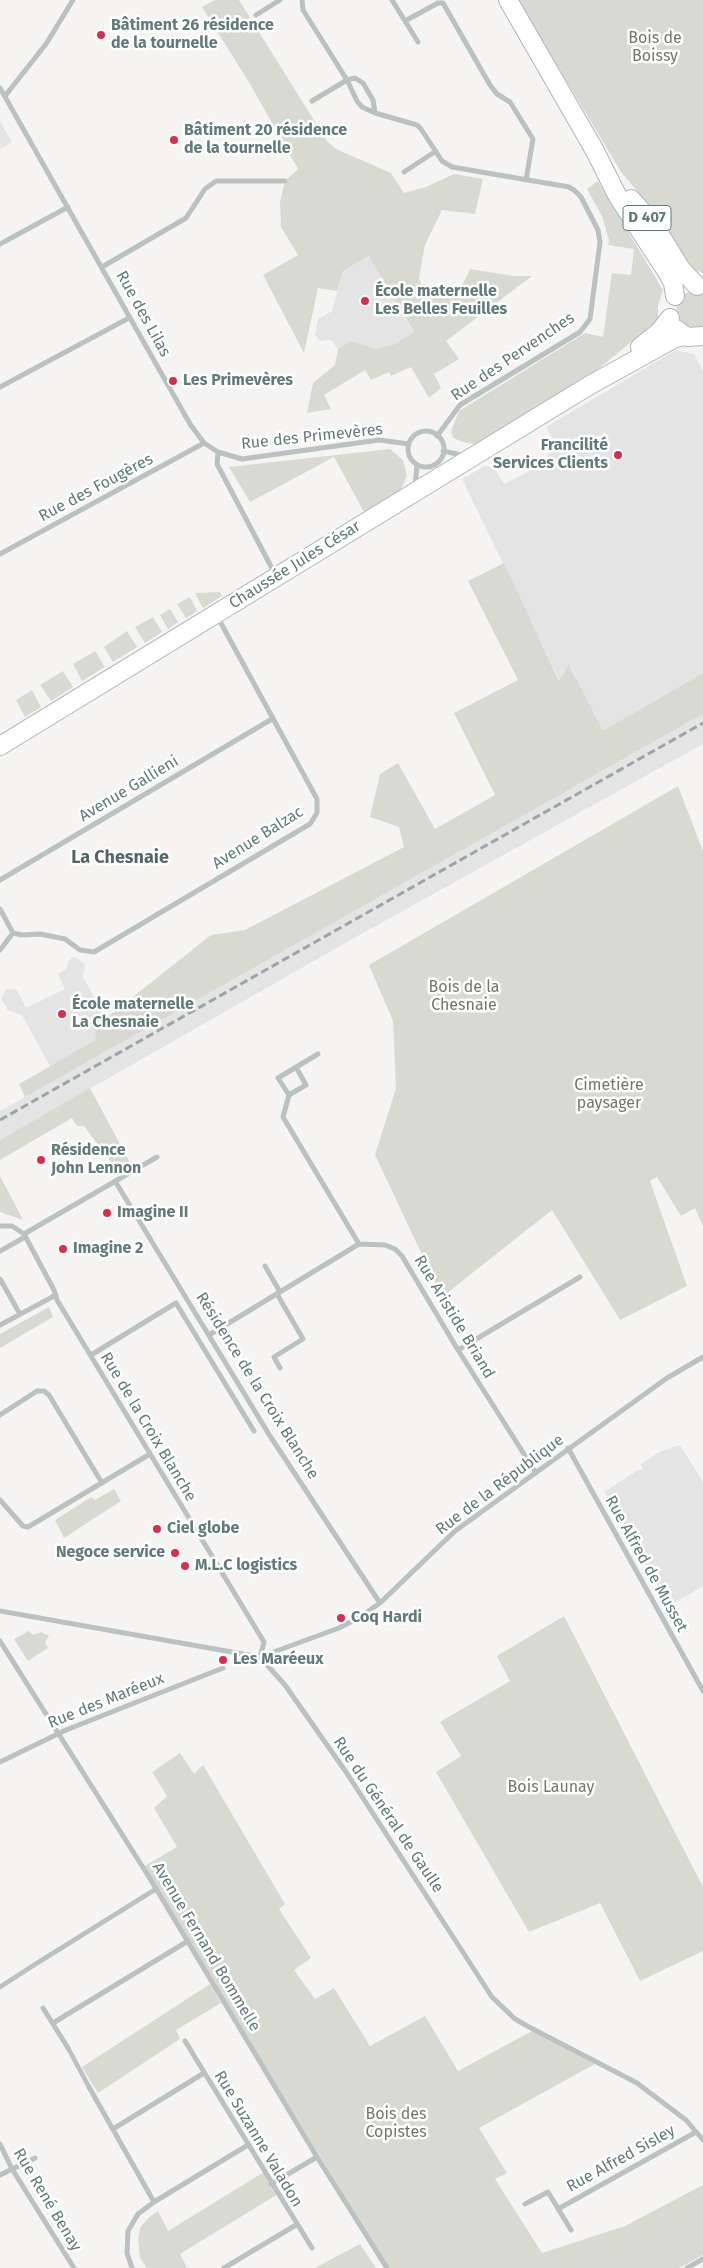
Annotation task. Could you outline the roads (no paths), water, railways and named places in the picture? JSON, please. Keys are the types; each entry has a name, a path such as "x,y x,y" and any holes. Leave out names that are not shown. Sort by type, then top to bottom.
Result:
{"main road":[{"name":"D 407","path":"508,0 595,151 617,195 671,279 675,296"},
{"name":"D 407","path":"595,151 623,190 654,226 681,269 700,287"},
{"path":"694,336 676,330 670,318 670,306 675,296 685,288 700,287"},
{"name":"Chaussée Jules César","path":"590,385 659,332 670,318"},
{"name":"Chaussée Jules César","path":"0,746 216,614 275,575 474,457 590,385 675,338 694,336"}],"street":[{"path":"5,96 46,44 73,0"},
{"path":"256,15 280,0"},
{"path":"302,0 303,10 362,107 375,113 417,125 442,161 452,167 526,180 532,139 510,102 498,94 490,85 444,3 438,3 405,21"},
{"path":"392,0 418,42"},
{"path":"312,101 347,80 355,78 363,83 373,100 375,113"},
{"name":"Rue des Lilas","path":"0,88 129,318 204,443 218,452"},
{"path":"404,172 436,151"},
{"name":"Rue des Pervenches","path":"437,436 460,405 580,332 590,319 600,242 598,230 581,197 568,187 526,180"},
{"path":"102,267 186,218 205,189 216,181 285,181"},
{"path":"0,244 68,207"},
{"path":"0,387 129,318"},
{"path":"424,432 437,436 442,443 442,456 434,465 423,467 417,465 408,454 409,444 414,436 424,432"},
{"name":"Rue des Primevères","path":"218,452 242,459 379,440 409,444"},
{"name":"Rue des Fougères","path":"0,554 204,443"},
{"path":"443,451 474,457"},
{"path":"218,452 217,464 275,575"},
{"path":"415,492 417,465"},
{"name":"Avenue Balzac","path":"13,933 22,935 40,934 65,939 80,950 94,952 310,824 317,813 317,799 216,614"},
{"name":"Avenue Gallieni","path":"0,880 272,718"},
{"path":"0,909 13,933 0,950"},
{"path":"289,1095 278,1078 318,1054"},
{"path":"209,1334 359,1244 283,1116 289,1095 306,1085 296,1067"},
{"path":"0,1251 157,1157"},
{"name":"Résidence de la Croix Blanche","path":"115,1181 270,1436 380,1603"},
{"path":"0,1226 12,1226 24,1235"},
{"name":"Rue de la Croix Blanche","path":"24,1235 91,1355 264,1642 260,1657"},
{"name":"Rue Aristide Briand","path":"359,1244 385,1245 399,1252 536,1474"},
{"path":"265,1266 303,1339 274,1357 280,1368"},
{"path":"458,1350 580,1277"},
{"path":"0,1279 20,1314"},
{"path":"0,1325 56,1295"},
{"path":"91,1355 176,1304 254,1432"},
{"name":"Rue de la République","path":"260,1657 339,1628 360,1617 380,1603 455,1531 667,1378 703,1357"},
{"path":"0,1415 37,1391 44,1391 49,1395 102,1482"},
{"name":"Rue Alfred de Musset","path":"568,1448 703,1691"},
{"path":"0,1500 23,1526 28,1528 150,1454"},
{"path":"0,1611 260,1657"},
{"name":"Avenue Fernand Bommelle","path":"0,1641 156,1889 317,2157 387,2268"},
{"name":"Rue du Général de Gaulle","path":"260,1657 285,1685 340,1764 492,1997 515,2019 637,2083 686,2120 703,2140"},
{"name":"Rue des Maréeux","path":"0,1762 58,1733 223,1668"},
{"path":"0,1987 156,1889"},
{"path":"53,2023 188,1941"},
{"path":"44,2008 154,2202"},
{"name":"Rue Suzanne Valadon","path":"185,2041 312,2248"},
{"path":"113,2129 204,2073"},
{"name":"Rue Alfred Sisley","path":"558,2209 696,2132"},
{"name":"Rue René Benay","path":"0,2144 12,2169 74,2268"},
{"path":"132,2268 127,2254 128,2231 138,2214 154,2202 248,2145"},
{"path":"271,2184 317,2157"},
{"path":"0,2175 36,2158"},
{"name":"Rue Alfred Sisley","path":"525,2204 548,2192 571,2230"},
{"path":"224,2268 296,2224"},
{"path":"687,2268 703,2259"}],"railway":[{"path":"0,1120 703,723"}],"place":[{"name":"Bâtiment 26 résidence de la tournelle","path":"101,35"},
{"name":"Bâtiment 20 résidence de la tournelle","path":"174,140"},
{"name":"École maternelle Les Belles Feuilles","path":"365,301"},
{"name":"Les Primevères","path":"173,381"},
{"name":"Francilité Services Clients","path":"618,455"},
{"name":"École maternelle La Chesnaie","path":"62,1014"},
{"name":"Résidence John Lennon","path":"41,1160"},
{"name":"Imagine II","path":"107,1213"},
{"name":"Imagine 2","path":"63,1249"},
{"name":"Ciel globe","path":"157,1529"},
{"name":"Negoce service","path":"175,1553"},
{"name":"M.L.C logistics","path":"185,1566"},
{"name":"Coq Hardi","path":"341,1618"},
{"name":"Les Maréeux","path":"223,1660"}],"district":[{"name":"La Chesnaie","path":"120,858"}],"park label":[{"name":"Bois de Boissy","path":"655,48"},
{"name":"Bois de la Chesnaie","path":"464,997"},
{"name":"Cimetière paysager","path":"609,1095"},
{"name":"Bois Launay","path":"551,1788"},
{"name":"Bois des Copistes","path":"396,2124"}]}
